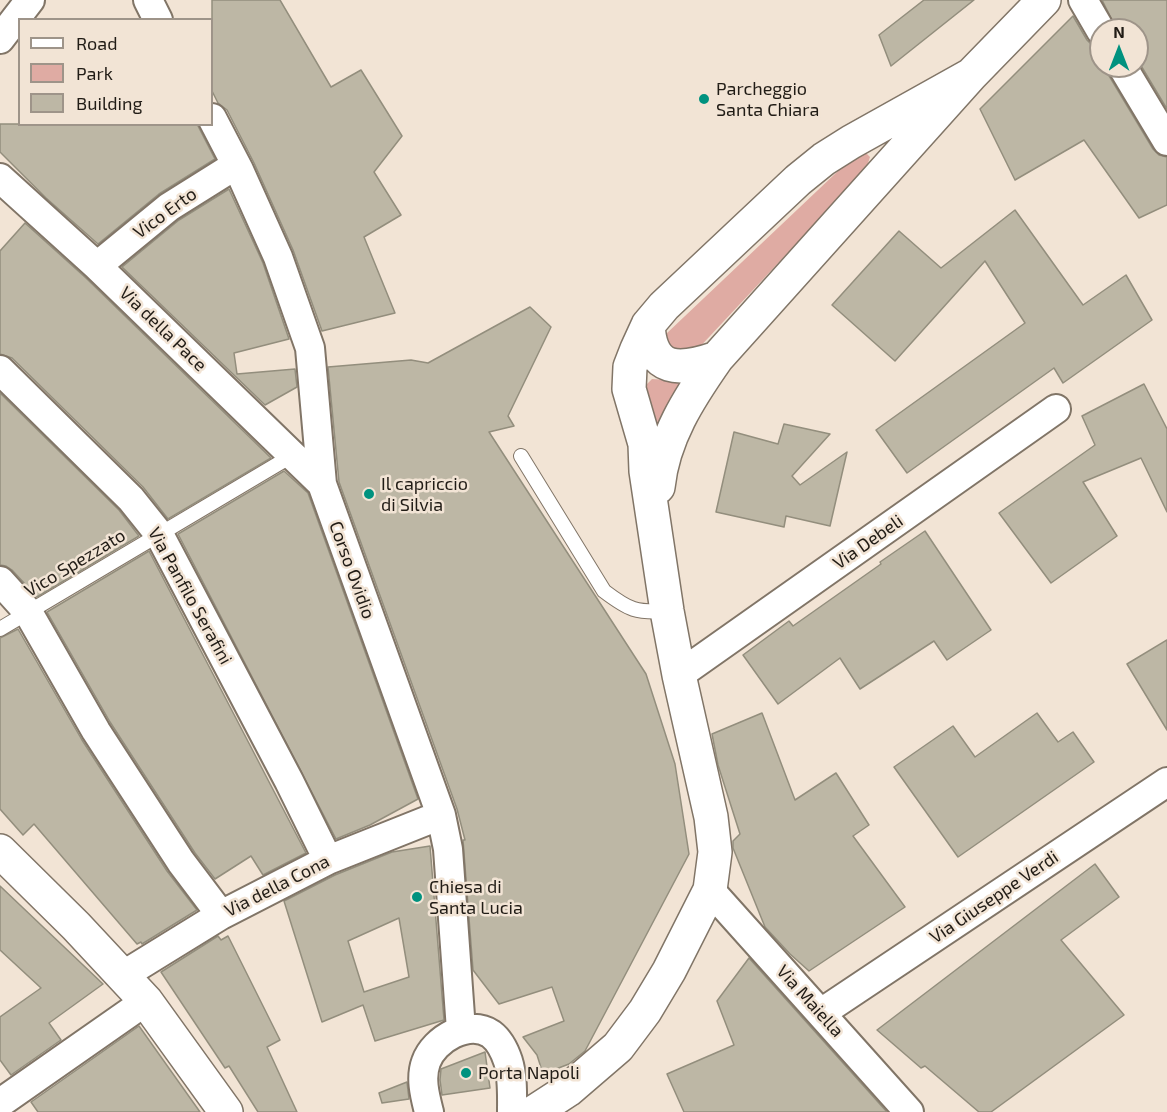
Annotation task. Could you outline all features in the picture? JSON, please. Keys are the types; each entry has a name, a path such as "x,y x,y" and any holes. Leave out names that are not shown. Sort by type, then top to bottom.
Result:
{"street":[{"path":"0,39 30,0"},
{"path":"148,0 157,18"},
{"path":"653,525 660,465 669,440 693,393 717,358 971,75 1044,0"},
{"path":"1083,0 1093,18"},
{"path":"534,1112 568,1090 618,1047 645,1011 669,971 710,890 715,852 711,817 667,610 653,525 645,444 629,389 630,367 648,325 673,298 798,180 824,159 971,75"},
{"path":"1129,78 1167,141"},
{"name":"Corso Ovidio","path":"213,120 278,257 310,348 322,484 441,815 448,849 461,1030"},
{"path":"875,130 882,141 884,151 884,163 876,181"},
{"name":"Vico Erto","path":"97,266 169,207 236,165"},
{"name":"Via della Pace","path":"0,177 97,266 322,484"},
{"path":"648,325 649,343 654,354 663,362 686,366 717,358"},
{"name":"Via Panfilo Serafini","path":"0,370 131,499 159,534 328,860"},
{"name":"Via Debeli","path":"679,675 1056,409"},
{"path":"0,581 28,612 96,730 181,862 221,915"},
{"name":"Via Giuseppe Verdi","path":"821,1013 1167,782"},
{"name":"Via della Cona","path":"123,976 221,915 328,860 441,815"},
{"path":"0,851 76,926 146,1001 226,1112"},
{"name":"Via Maiella","path":"710,890 909,1112"},
{"path":"0,1103 146,1001"},
{"path":"429,1112 423,1083 426,1061 439,1042 461,1030 490,1033 502,1046 509,1062 512,1112"}],"lane":[{"name":"Vico Spezzato","path":"0,629 293,455"},
{"path":"520,456 604,591 623,606 644,612 667,610"}],"green space":[{"path":"866,153 870,157 866,169 696,351 673,351 667,342 666,334 856,154"},
{"path":"652,379 687,381 655,435 646,385"}],"building":[{"path":"212,0 280,0 331,87 361,70 402,136 374,172 401,215 364,237 395,313 322,331 293,250 254,163 227,110 218,103 213,93"},
{"path":"924,0 974,0 891,66 879,35"},
{"path":"1102,0 1167,0 1167,109 1148,78 1149,18 1111,18"},
{"path":"1073,16 1089,42 1089,78 1110,78 1153,149 1159,155 1167,157 1167,205 1139,218 1084,140 1015,180 980,109"},
{"path":"0,124 18,124 18,126 198,126 215,159 159,194 98,244 46,198 0,152"},
{"path":"229,189 263,263 289,339 234,353 237,374 295,369 297,387 265,405 122,267 179,220"},
{"path":"1015,210 1083,305 1126,275 1152,320 1063,383 1054,368 907,473 876,430 1025,323 985,261 895,361 832,305 899,231 941,268"},
{"path":"25,223 86,278 271,458 168,519 143,487 12,358 0,354 0,251"},
{"path":"530,307 551,327 508,416 514,426 489,432 646,674 675,764 689,854 585,1051 569,1064 543,1074 537,1055 523,1037 564,1021 552,987 499,1004 473,970 463,840 465,840 457,809 339,482 328,367 411,360 428,363"},
{"path":"1144,384 1167,429 1167,512 1141,458 1083,482 1117,536 1051,583 999,513 1095,445 1082,416"},
{"path":"0,393 119,510 139,536 37,597 12,570 0,565"},
{"path":"784,424 830,434 792,476 800,485 847,452 830,526 786,516 784,527 716,512 734,432 778,444"},
{"path":"284,471 308,493 418,799 370,825 336,839 178,534"},
{"path":"925,531 991,630 947,660 934,641 860,689 840,658 778,704 743,655 789,621 793,626"},
{"path":"149,551 306,853 263,875 251,856 215,879 195,853 110,722 47,612"},
{"path":"18,629 82,740 167,871 197,910 142,944 141,942 137,944 34,824 23,835 0,809 0,638"},
{"path":"1167,640 1167,730 1127,664"},
{"path":"762,713 795,800 836,773 869,825 853,836 905,907 809,971 765,927 733,848 733,841 740,834 718,765 712,734"},
{"path":"1037,713 1058,742 1073,732 1094,762 958,857 894,767 953,726 975,757"},
{"path":"430,846 444,1020 375,1041 363,1005 322,1022 284,901 335,875 392,852","holes":["399,918 409,977 364,992 348,941"]},
{"path":"1095,864 1119,897 1061,940 1124,1015 991,1112 979,1112 925,1066 921,1068 877,1030"},
{"path":"0,886 103,984 49,1023 61,1040 11,1075 0,1060 0,1017 41,988 0,950"},
{"path":"218,936 221,940 228,936 280,1040 267,1047 297,1112 258,1112 229,1066 225,1068 161,972"},
{"path":"749,958 887,1112 684,1112 667,1074 734,1045 717,1001"},
{"path":"139,1026 200,1112 38,1112 31,1102"},
{"name":"Porta Napoli","path":"485,1052 490,1088 442,1095 441,1069"},
{"path":"407,1082 409,1099 382,1103 379,1093"}],"place":[{"name":"Parcheggio Santa Chiara","path":"704,99"},
{"name":"Il capriccio di Silvia","path":"369,494"},
{"name":"Chiesa di Santa Lucia","path":"417,897"},
{"name":"Porta Napoli","path":"466,1073"}]}
